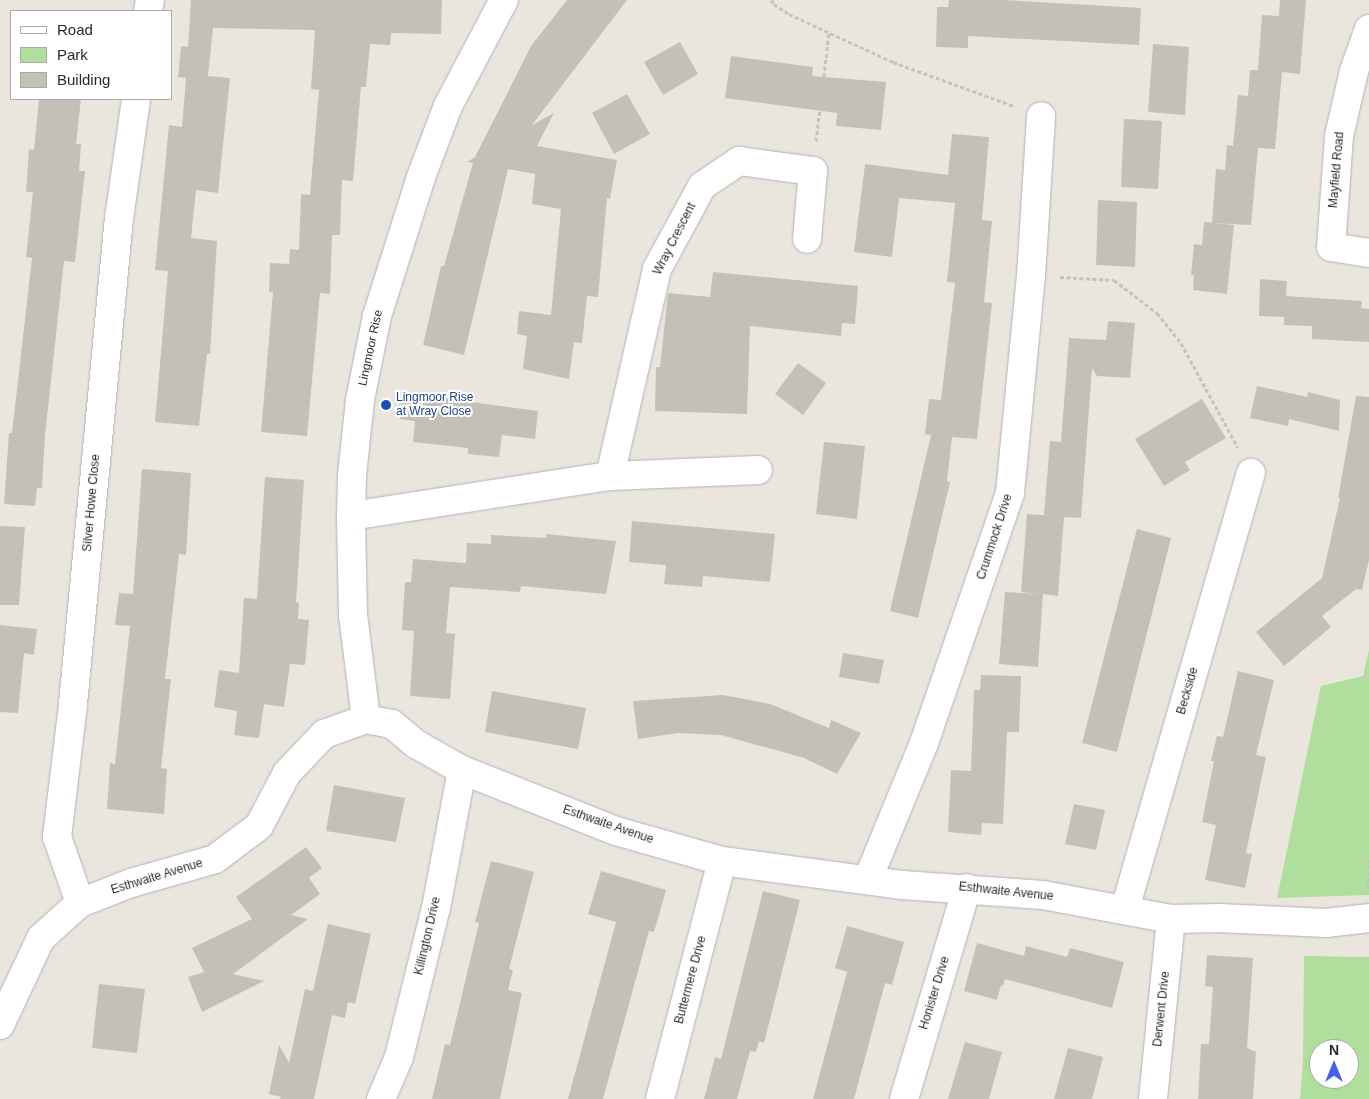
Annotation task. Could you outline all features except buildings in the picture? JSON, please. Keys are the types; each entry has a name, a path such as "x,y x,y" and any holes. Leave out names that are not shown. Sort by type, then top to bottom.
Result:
{"street":[{"name":"Lingmoor Rise","path":"366,719 353,615 351,516 352,475 360,400 377,316 396,248 448,106 504,0"},
{"name":"Mayfield Road","path":"1369,29 1354,71 1339,136 1331,247 1369,253"},
{"name":"Silver Howe Close","path":"80,903 57,837 73,704 119,220 136,100"},
{"name":"Crummock Drive","path":"868,879 924,743 1010,493 1031,276 1042,116"},
{"name":"Wray Crescent","path":"610,476 657,269 702,186 739,160 813,171"},
{"path":"807,240 813,171"},
{"path":"351,516 610,476 758,470"},
{"name":"Beckside","path":"1125,909 1251,473"},
{"name":"Esthwaite Avenue","path":"0,1025 41,938 80,903 130,883 215,859 258,826 287,773 324,734 366,719 392,724 416,744 462,770 616,831 722,861 902,885 967,888 1043,895 1171,919 1219,918 1326,923 1369,918"},
{"name":"Killington Drive","path":"381,1099 399,1057 404,1038 436,908 462,770"},
{"name":"Buttermere Drive","path":"660,1099 722,861"},
{"name":"Honister Drive","path":"904,1099 967,888"},
{"name":"Derwent Drive","path":"1153,1099 1171,919"}],"path":[{"path":"772,0 774,4 789,14 893,62 1042,116"},
{"path":"813,171 829,33"},
{"path":"1031,276 1114,280 1157,313 1181,343 1251,473"},
{"path":"1368,895 1369,860"}],"green space":[{"path":"1369,650 1369,895 1277,898 1321,686 1363,676"},
{"path":"1304,956 1369,957 1369,1099 1300,1099 1303,1060"}],"place":[{"name":"Lingmoor Rise at Wray Close","path":"386,405"}]}
